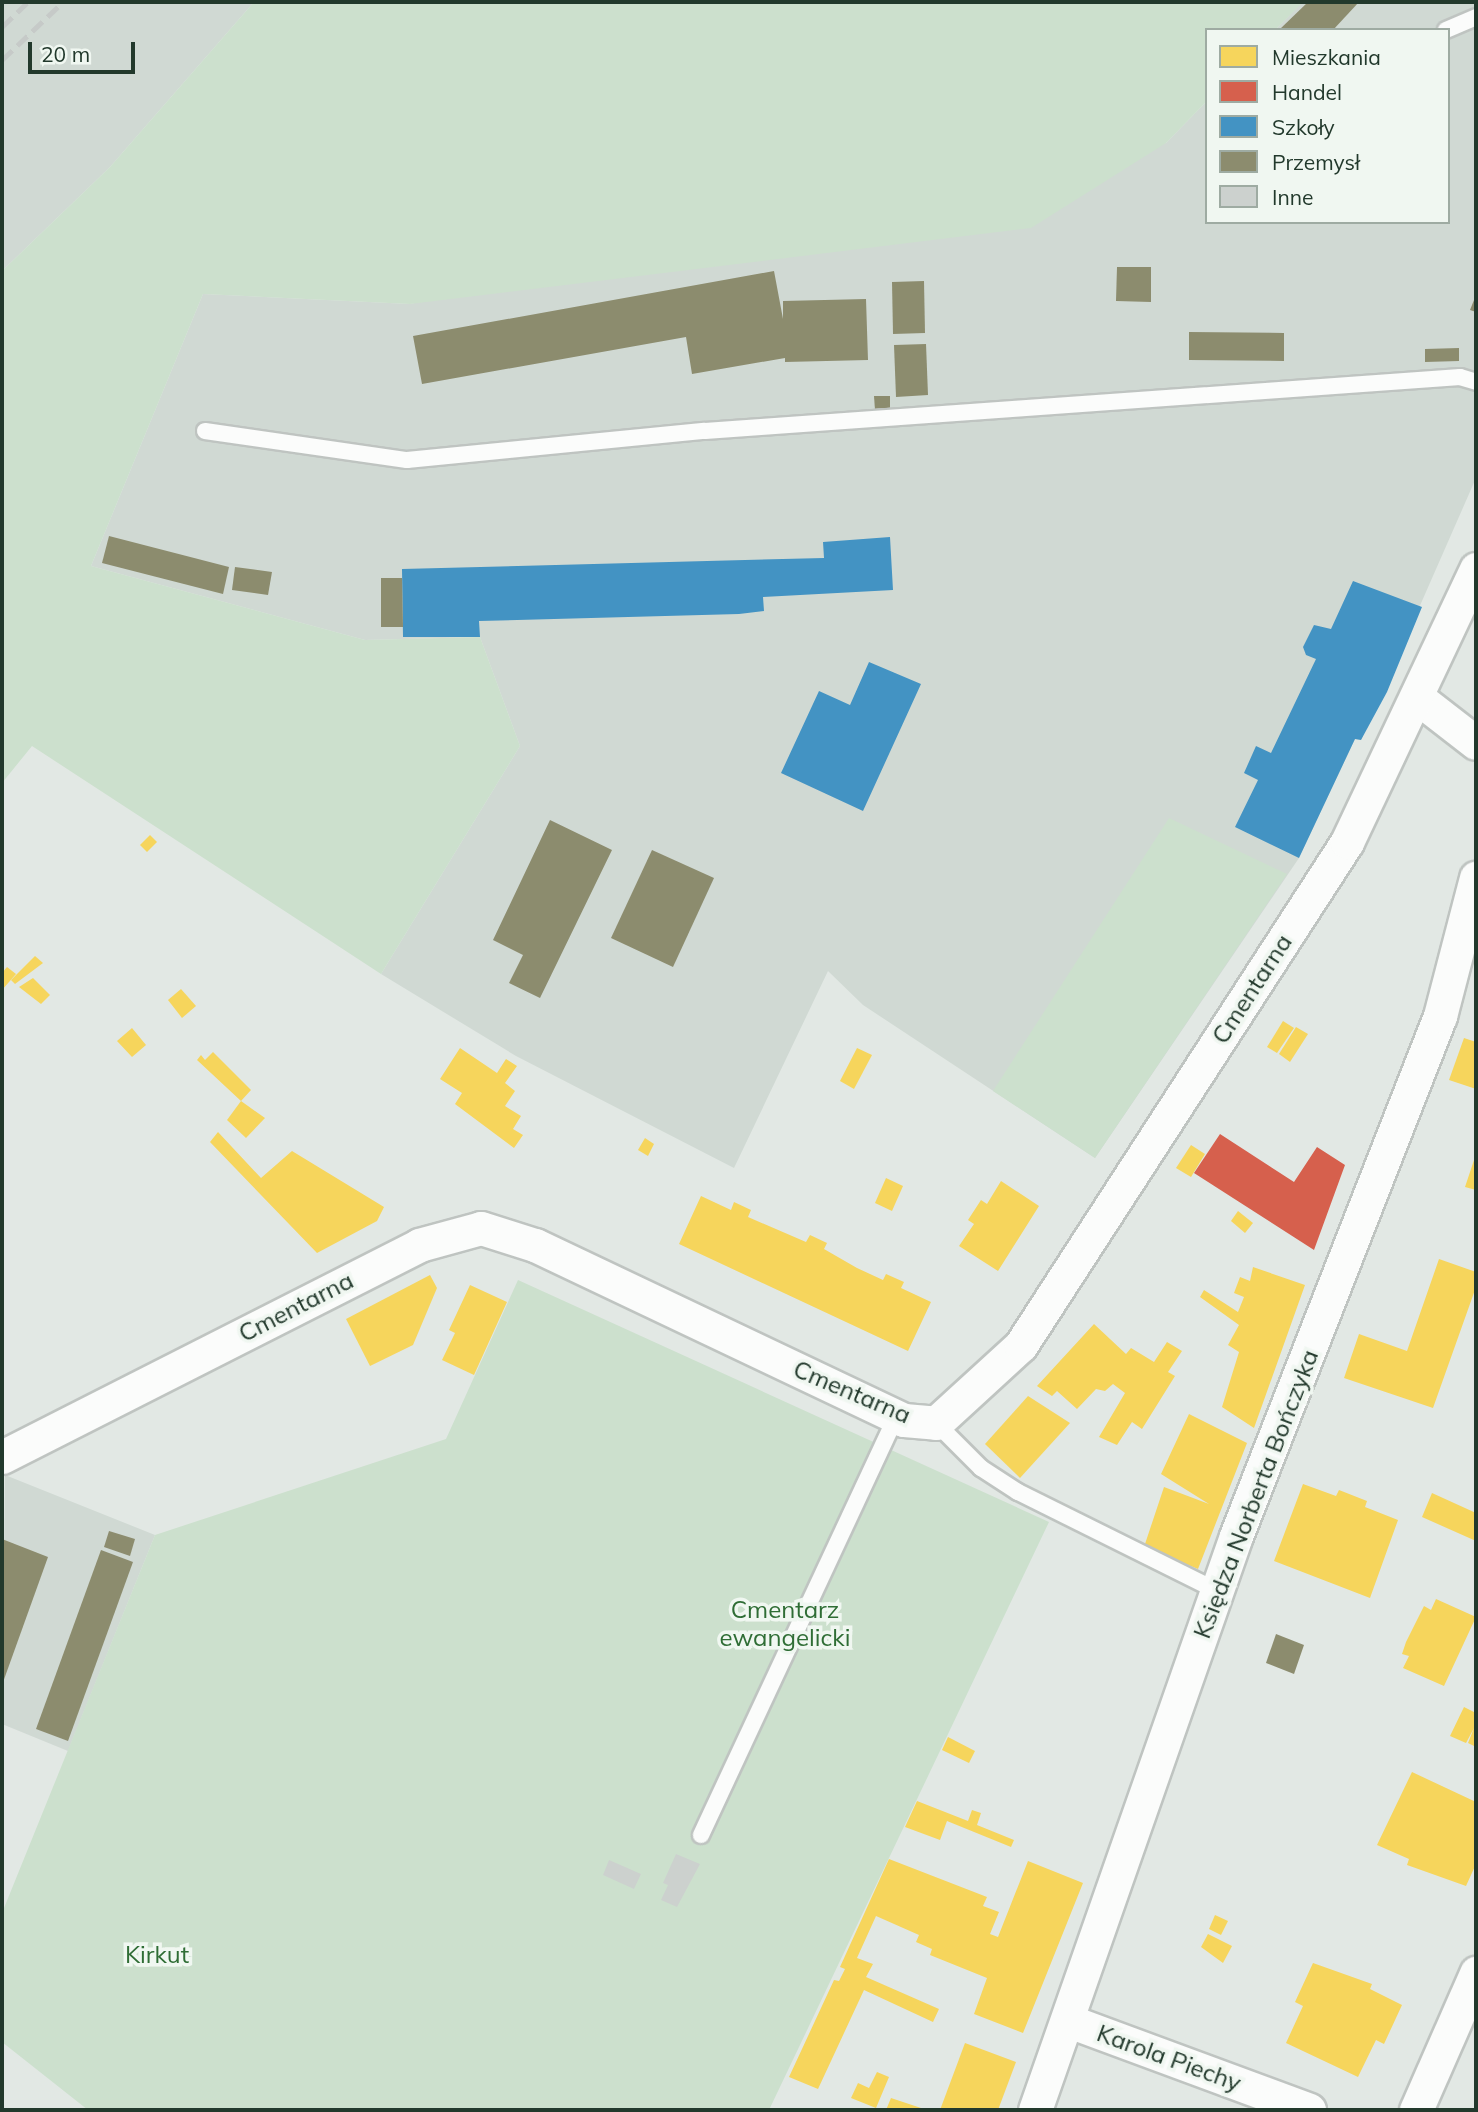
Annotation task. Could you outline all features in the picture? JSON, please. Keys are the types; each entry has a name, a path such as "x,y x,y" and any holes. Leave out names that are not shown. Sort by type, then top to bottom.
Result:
{"street":[{"name":"Cmentarna","path":"2,1457 419,1245 481,1228 535,1245 895,1416 936,1423 1021,1345 1347,842 1418,698 1476,569"},
{"path":"1418,698 1476,743"},
{"name":"Księdza Norberta Bończyka","path":"1035,2110 1069,2021 1217,1591 1440,1016 1476,878"},
{"path":"1416,2110 1476,1973"},
{"name":"Karola Piechy","path":"1069,2021 1309,2110"}],"lane":[{"path":"1450,28 1476,17"},
{"path":"205,431 407,460 732,429 1460,377 1476,382"},
{"path":"701,1835 895,1416"},
{"path":"936,1423 981,1468 1018,1492 1217,1591"}],"shaded area":[{"path":"2,2 254,2 110,167 2,271"},
{"path":"1302,2 1476,2 1476,478 1361,740 1355,739 1299,858 1095,1158 863,1005 828,971 734,1168 516,1056 381,974 520,746 480,637 365,640 91,566 203,294 410,304 1166,143 1205,103 1205,224 1450,224 1450,28 1277,28"},
{"path":"5,1475 155,1535 68,1751 2,1724"}],"green space":[{"path":"254,2 1302,3 1277,28 1205,28 1205,103 1166,143 1031,228 410,304 203,294 91,566 365,640 480,637 520,746 381,974 32,746 2,783 2,271 110,167"},
{"path":"1169,818 1287,874 1095,1158 993,1091"},
{"path":"518,1280 1049,1522 769,2110 88,2110 2,2042 2,1913 155,1535 446,1439"}],"building: Mieszkania":[{"path":"150,835 157,842 147,852 140,845"},
{"path":"35,956 43,963 15,984 11,980"},
{"path":"7,967 16,974 2,990 2,973"},
{"path":"33,978 50,995 41,1004 19,987"},
{"path":"181,989 196,1006 182,1018 168,1000"},
{"path":"1283,1021 1294,1028 1277,1053 1267,1047"},
{"path":"1296,1027 1308,1034 1290,1062 1279,1054"},
{"path":"132,1028 146,1045 132,1057 117,1041"},
{"path":"1464,1038 1476,1042 1476,1089 1449,1080"},
{"path":"460,1048 497,1073 506,1059 517,1066 505,1083 515,1091 505,1106 521,1116 513,1129 523,1135 514,1148 455,1104 462,1093 440,1079"},
{"path":"857,1048 872,1055 854,1089 840,1081"},
{"path":"213,1052 251,1090 241,1101 197,1060 201,1055 205,1060"},
{"path":"241,1101 265,1118 246,1138 227,1120"},
{"path":"218,1132 261,1178 292,1151 384,1207 377,1221 317,1253 210,1142"},
{"path":"645,1138 654,1144 648,1156 638,1150"},
{"path":"1191,1145 1205,1154 1191,1177 1176,1168"},
{"path":"1476,1154 1476,1190 1465,1187"},
{"path":"886,1178 903,1186 892,1211 875,1203"},
{"path":"1001,1181 1039,1206 998,1271 959,1246 974,1224 968,1220 981,1200 987,1204"},
{"path":"701,1196 731,1210 734,1202 751,1210 748,1217 806,1242 810,1235 827,1243 824,1249 857,1268 883,1280 886,1274 904,1282 901,1288 931,1302 908,1351 679,1244"},
{"path":"1238,1211 1253,1223 1245,1233 1231,1221"},
{"path":"1439,1259 1476,1272 1476,1287 1433,1408 1344,1378 1359,1334 1407,1351"},
{"path":"1253,1267 1305,1285 1254,1428 1222,1407 1239,1352 1228,1345 1239,1325 1200,1297 1204,1290 1238,1312 1244,1297 1234,1293 1240,1277 1250,1281"},
{"path":"430,1275 437,1288 413,1345 370,1366 346,1319"},
{"path":"470,1285 507,1302 474,1375 442,1360 455,1333 449,1330"},
{"path":"1094,1324 1126,1354 1131,1348 1154,1362 1167,1342 1182,1351 1168,1372 1175,1376 1142,1429 1132,1422 1117,1445 1099,1437 1125,1393 1113,1384 1105,1391 1096,1389 1077,1409 1057,1391 1052,1396 1037,1386"},
{"path":"1028,1396 1070,1423 1020,1478 985,1444"},
{"path":"1189,1414 1247,1443 1198,1569 1144,1547 1164,1487 1209,1504 1161,1474"},
{"path":"1303,1484 1336,1496 1339,1490 1367,1501 1365,1507 1398,1520 1370,1598 1274,1561"},
{"path":"1432,1493 1476,1513 1476,1541 1422,1517"},
{"path":"1436,1599 1476,1617 1444,1686 1403,1668 1409,1656 1402,1654 1406,1642 1424,1606 1431,1610"},
{"path":"1464,1707 1476,1713 1476,1747 1468,1743 1474,1728 1466,1743 1450,1736"},
{"path":"948,1737 975,1751 969,1763 942,1750"},
{"path":"1412,1772 1476,1802 1476,1864 1466,1886 1407,1865 1409,1859 1377,1845"},
{"path":"917,1801 968,1821 972,1810 981,1813 977,1825 1014,1840 1011,1847 947,1821 940,1840 905,1827"},
{"path":"889,1859 987,1897 983,1906 999,1912 990,1934 998,1937 1028,1861 1083,1883 1023,2033 974,2014 987,1978 930,1955 932,1949 916,1942 919,1935 876,1916 857,1958 873,1964 866,1977 939,2009 933,2022 864,1990 818,2089 789,2077 834,1980 839,1981 845,1969 840,1967"},
{"path":"1215,1915 1228,1921 1221,1935 1209,1929"},
{"path":"1208,1934 1232,1946 1223,1963 1201,1947"},
{"path":"1313,1963 1372,1984 1370,1989 1402,2005 1384,2044 1376,2040 1358,2077 1286,2043 1303,2006 1295,2002"},
{"path":"965,2043 1016,2062 998,2110 940,2110"},
{"path":"877,2072 889,2077 876,2108 851,2098 858,2083 869,2088"},
{"path":"891,2098 927,2110 886,2110"}],"building: Handel":[{"path":"1220,1134 1294,1182 1317,1147 1345,1165 1314,1250 1194,1173"}],"building: Szkoły":[{"path":"890,537 893,590 763,597 764,611 739,614 479,621 480,637 403,637 402,569 824,558 823,542"},
{"path":"1353,581 1422,607 1387,692 1361,740 1355,739 1299,858 1235,827 1258,780 1244,773 1256,746 1271,753 1316,659 1306,655 1303,647 1314,625 1331,629"},
{"path":"869,662 921,684 863,811 781,773 819,691 850,705"}],"building: Przemysł":[{"path":"1308,2 1359,2 1335,28 1281,28"},
{"path":"1117,267 1151,267 1151,302 1116,301"},
{"path":"774,271 783,319 783,301 866,299 868,360 785,362 785,358 692,374 686,337 422,384 413,336"},
{"path":"924,281 925,333 893,334 892,282"},
{"path":"1476,295 1476,312 1470,310"},
{"path":"1189,332 1284,333 1284,361 1189,360"},
{"path":"926,344 928,395 896,397 894,345"},
{"path":"1459,348 1459,361 1425,362 1425,349"},
{"path":"874,396 890,396 890,410 875,410"},
{"path":"109,536 229,567 223,594 102,563"},
{"path":"235,567 272,572 268,595 232,590"},
{"path":"381,578 402,578 403,627 381,627"},
{"path":"550,820 612,850 540,998 509,983 523,955 493,940"},
{"path":"652,850 714,878 673,967 611,938"},
{"path":"109,1531 135,1539 130,1556 104,1547"},
{"path":"2,1539 48,1557 2,1685"},
{"path":"101,1550 133,1562 68,1741 36,1729"},
{"path":"1276,1634 1304,1645 1294,1674 1266,1663"}],"building: Inne":[{"path":"676,1854 700,1864 677,1907 661,1900 668,1885 663,1883"},
{"path":"609,1860 641,1874 634,1889 603,1875"}],"railway":[{"path":"2,27 28,2"},
{"path":"2,60 63,2"}],"park label":[{"name":"Cmentarz ewangelicki","path":"785,1624"},
{"name":"Kirkut","path":"157,1955"}]}
